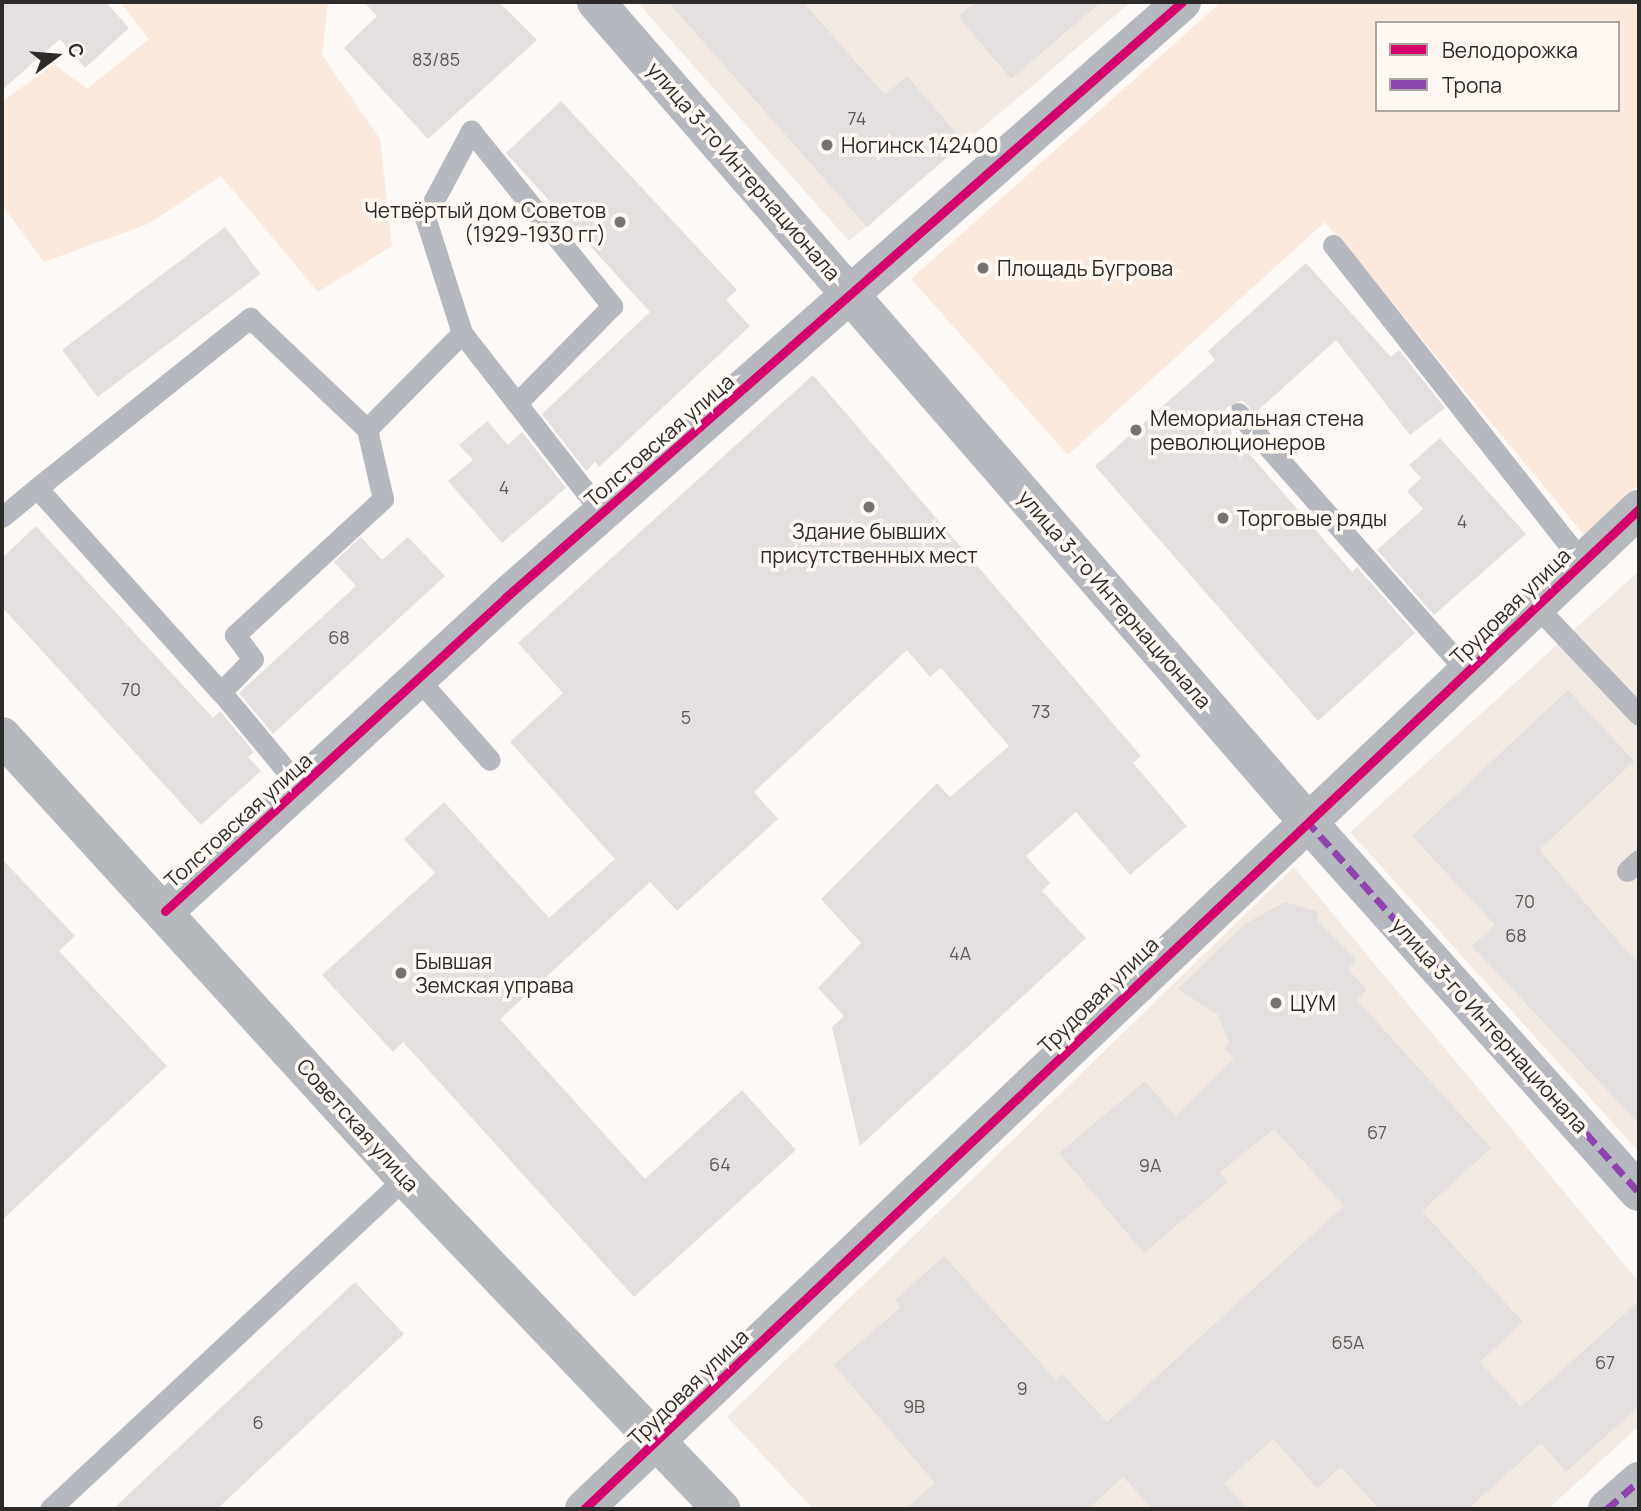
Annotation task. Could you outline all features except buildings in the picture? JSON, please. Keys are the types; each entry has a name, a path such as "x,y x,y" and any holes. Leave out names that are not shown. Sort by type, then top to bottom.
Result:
{"street":[{"name":"улица 3-го Интернационала","path":"596,2 1306,820 1639,1192"},
{"name":"Толстовская улица","path":"164,911 602,513 1182,2"},
{"name":"Трудовая улица","path":"584,1509 1306,820 1639,509"},
{"name":"Советская улица","path":"2,736 405,1178 721,1509"},
{"path":"1607,1509 1639,1480"}],"lane":[{"path":"517,403 612,306 471,131 425,217 462,333 602,513"},
{"path":"1333,245 1582,561"},
{"path":"2,517 250,318 367,429 383,499 235,635 253,659 221,692"},
{"path":"367,429 462,333"},
{"path":"1238,413 1466,671"},
{"path":"37,488 221,692 300,787"},
{"path":"1535,605 1639,715"},
{"path":"418,679 490,760"},
{"path":"50,1509 405,1178"}],"shaded area":[{"path":"120,2 328,2 322,55 380,139 392,246 318,292 221,176 148,224 44,262 2,205 2,102 54,64 87,89 149,39"},
{"path":"637,2 1131,2 849,241"},
{"path":"1221,2 1639,2 1639,485 1585,536 1325,222 1068,455 911,279"},
{"path":"1639,571 1639,1152 1350,832"},
{"path":"1294,867 1639,1282 1639,1426 1548,1509 813,1509 727,1417"}],"marked path":[{"path":"1306,820 1639,1192"},
{"path":"1607,1509 1639,1481"}],"cycle path":[{"path":"165,911 505,598 1182,2"},
{"path":"584,1509 1639,509"}],"place":[{"name":"Ногинск 142400","path":"827,145"},
{"name":"Четвёртый дом Советов (1929-1930 гг)","path":"620,222"},
{"name":"Площадь Бугрова","path":"983,268"},
{"name":"Мемориальная стена революционеров","path":"1136,430"},
{"name":"Здание бывших присутственных мест","path":"869,507"},
{"name":"Торговые ряды","path":"1223,518"},
{"name":"Бывшая Земская управа","path":"401,973"},
{"name":"ЦУМ","path":"1276,1003"}]}
